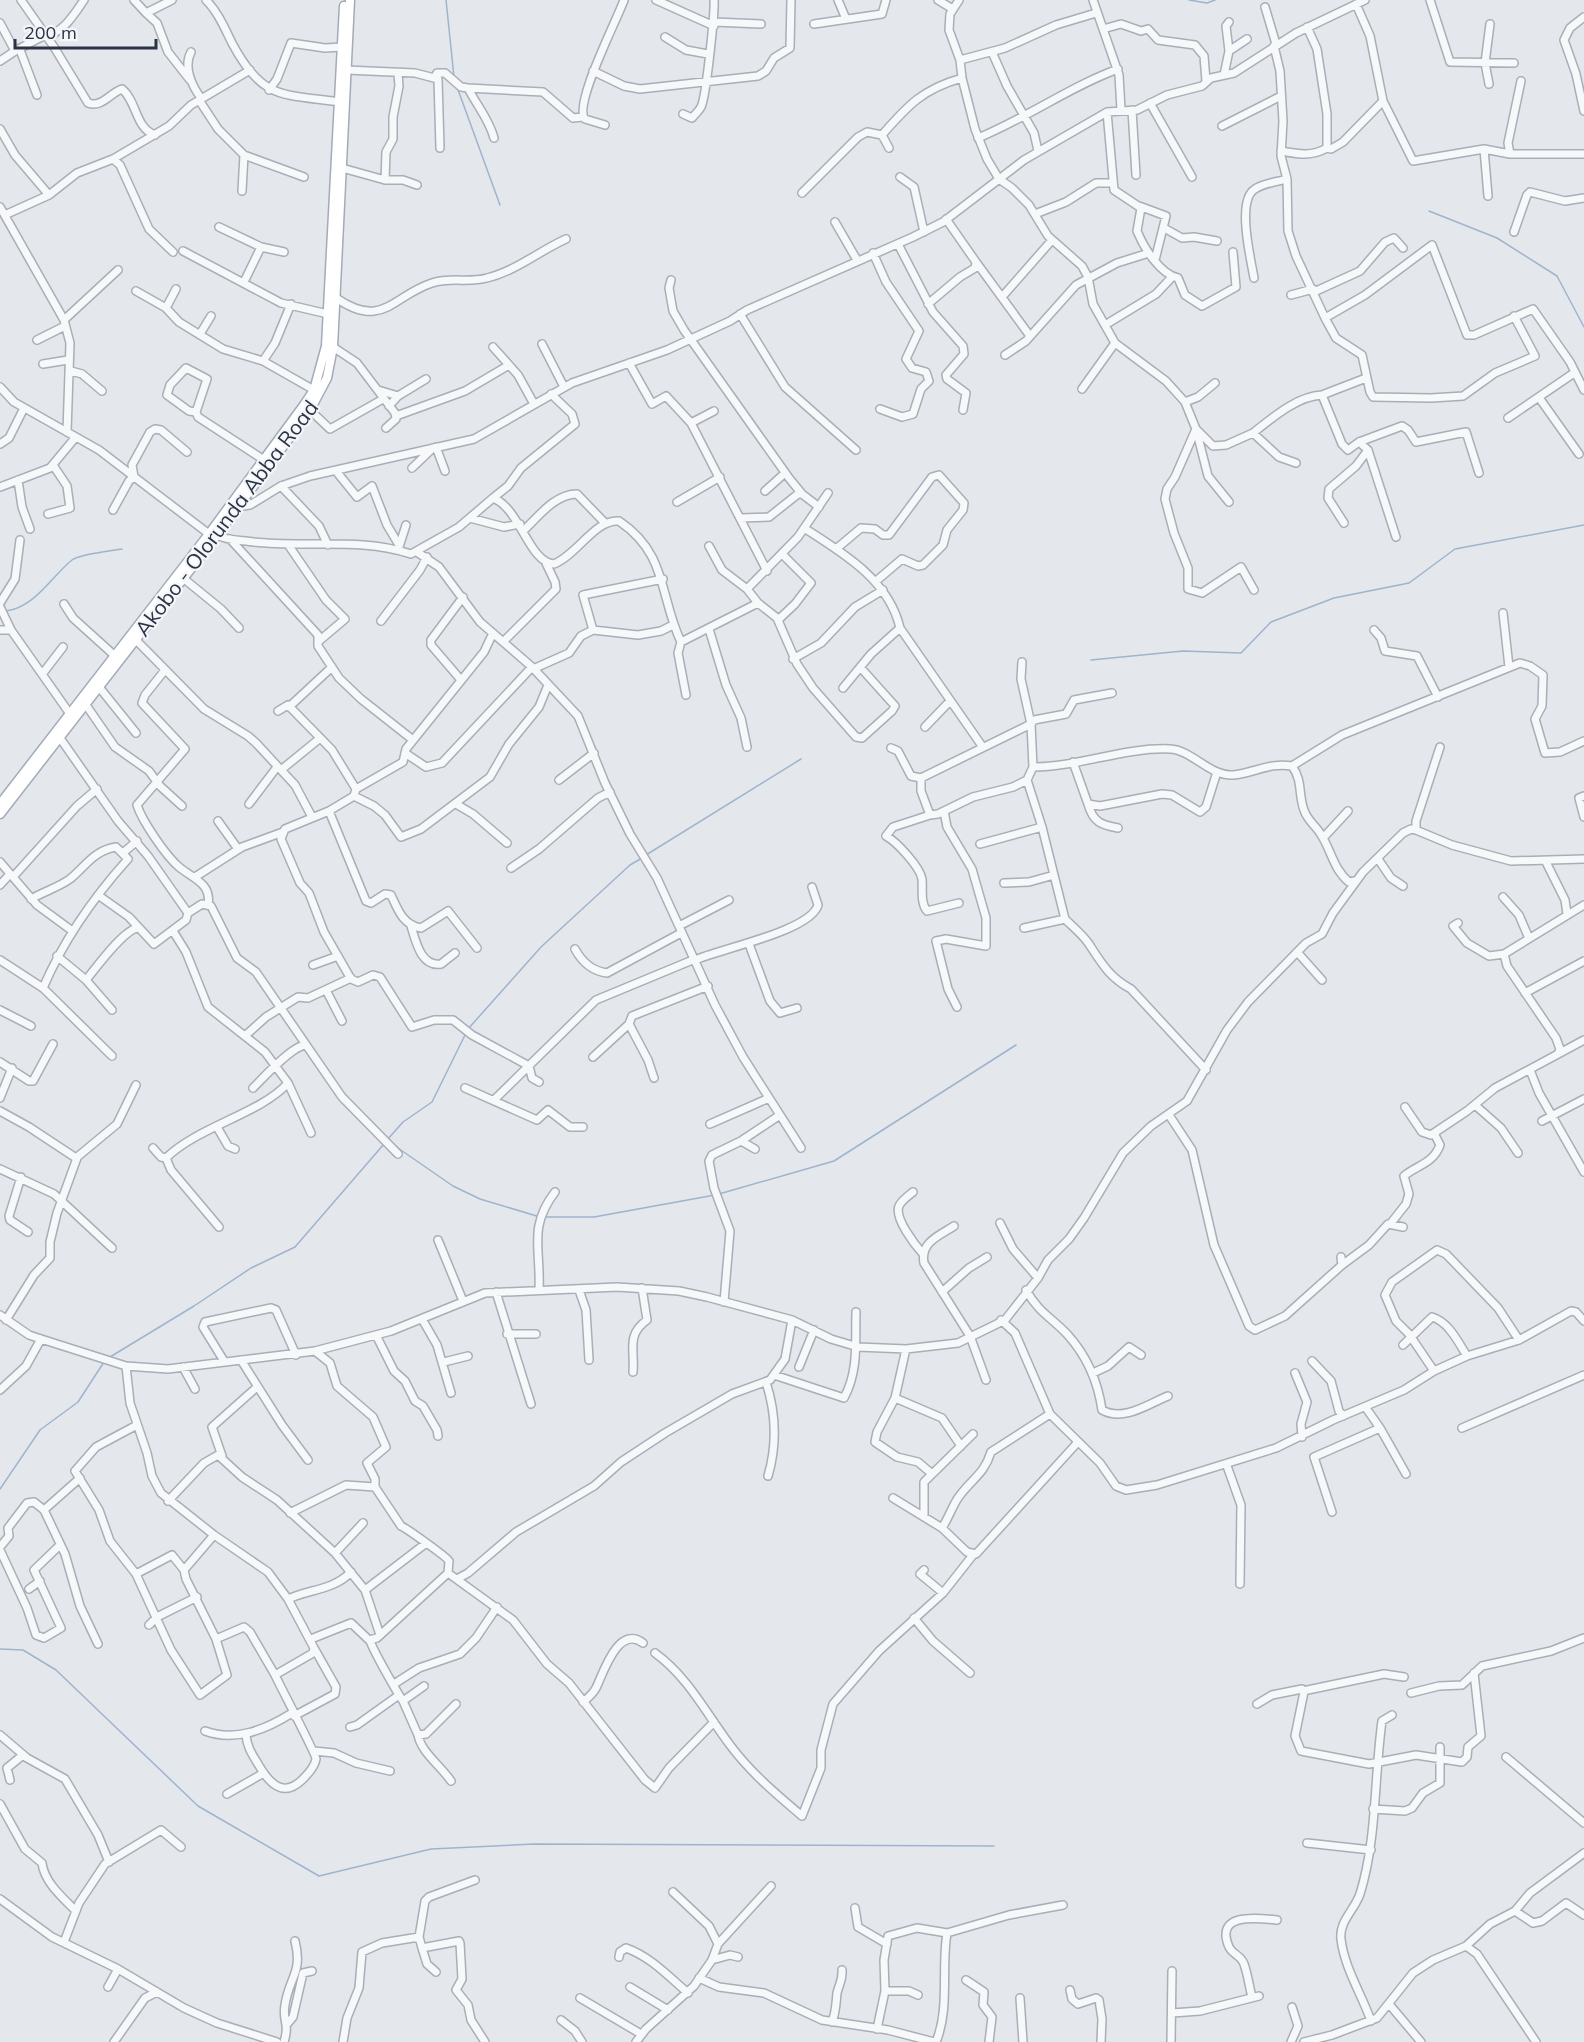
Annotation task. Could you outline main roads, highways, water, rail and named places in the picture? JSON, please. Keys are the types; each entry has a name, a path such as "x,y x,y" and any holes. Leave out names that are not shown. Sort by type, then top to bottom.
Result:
{"main road":[{"name":"Akobo - Olorunda Abba Road","path":"0,814 86,705 153,611 310,410 327,378 333,347 336,298 339,102 345,0"},
{"name":"Akobo - Olorunda Abba Road","path":"0,804 114,655 183,578 314,390 326,346 338,180 342,168 350,0"}],"waterway":[{"path":"446,0 454,77"},
{"path":"1189,0 1207,3 1215,0"},
{"path":"457,87 500,205"},
{"path":"1429,211 1497,238 1557,276 1584,327"},
{"path":"1091,660 1183,651 1241,653 1271,622 1334,598 1409,583 1455,549 1584,525"},
{"path":"6,611 26,604 34,598 72,560 88,554 122,549"},
{"path":"646,855 801,759"},
{"path":"468,1029 541,947 630,865 642,858"},
{"path":"387,1140 403,1122 432,1102 466,1033"},
{"path":"719,1194 834,1161 1016,1045"},
{"path":"110,1357 251,1268 295,1247 384,1144"},
{"path":"395,1146 453,1186 480,1199 540,1217"},
{"path":"544,1217 594,1217 715,1195"},
{"path":"0,1489 40,1430 78,1402 104,1362"},
{"path":"0,1649 23,1650 56,1670 198,1806 319,1876 431,1849 534,1844 994,1846"}]}
